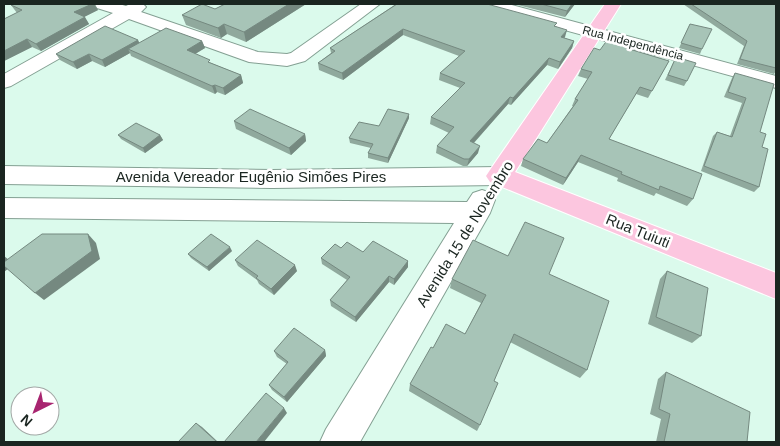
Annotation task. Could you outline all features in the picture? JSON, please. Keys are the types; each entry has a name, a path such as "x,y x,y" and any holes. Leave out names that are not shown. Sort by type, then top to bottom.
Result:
{"main road":[{"name":"Avenida 15 de Novembro","path":"499,176 613,4"},
{"name":"Rua Tuiuti","path":"499,176 776,286"}],"street":[{"path":"103,4 256,58 287,60 298,57 372,4"},
{"path":"4,82 142,4"},
{"name":"Rua Independência","path":"490,4 776,82"},
{"name":"Avenida Vereador Eugênio Simões Pires","path":"4,175 272,179 499,176"},
{"path":"38,208 59,176"},
{"name":"Avenida 15 de Novembro","path":"339,442 476,213 482,199 499,176"},
{"path":"267,210 272,179"},
{"path":"4,208 476,213"}],"building":[{"path":"92,4 74,12 85,17 36,44 27,39 4,51 4,19 22,10 11,5"},
{"path":"202,4 215,9 225,4 289,4 244,32 224,24 218,28 182,15"},
{"path":"397,4 487,4 557,23 554,26 567,30 561,37 574,41 560,62 549,58 513,98 510,97 470,141 480,146 469,159 464,159 437,146 454,127 431,117 465,83 440,73 465,51 403,29 342,73 318,63 335,51 330,48"},
{"path":"541,4 572,4 567,11"},
{"path":"691,4 776,4 776,68 740,59 747,41"},
{"path":"690,24 712,29 702,49 681,43"},
{"path":"105,26 138,40 102,60 89,54 73,62 56,54"},
{"path":"166,28 202,41 187,50 210,60 208,62 241,75 223,88 215,85 212,86 128,49"},
{"path":"608,39 628,45 626,48 669,61 652,91 640,87 609,139 702,174 693,199 660,186 659,190 581,155 566,178 523,159 538,139 547,143 578,100 575,99 592,72 581,69 594,48 600,50"},
{"path":"676,57 696,63 687,81 668,75"},
{"path":"735,73 774,84 760,132 766,134 762,147 768,149 759,187 704,166 717,132 732,137 746,98 728,92"},
{"path":"250,109 305,134 289,148 234,121"},
{"path":"388,109 409,114 388,158 368,153 373,144 349,138 359,122 379,126"},
{"path":"136,123 160,135 143,148 118,135"},
{"path":"525,222 564,238 549,274 609,301 587,370 514,334 494,381 498,383 480,425 410,384 446,324 465,334 486,295 452,279 473,240 508,256"},
{"path":"42,234 88,234 92,251 35,293 4,266 4,262"},
{"path":"211,234 230,247 207,267 188,254"},
{"path":"257,240 295,265 271,289 256,278 258,276 235,260"},
{"path":"373,241 408,261 394,279 389,276 355,317 330,300 350,277 321,258 335,244 341,248 347,242 363,252"},
{"path":"667,271 708,288 701,336 656,317"},
{"path":"294,328 325,350 284,397 269,385 288,362 274,351"},
{"path":"666,372 750,412 747,442 664,442 670,414 659,409"},
{"path":"266,393 284,408 256,442 224,442"},
{"path":"196,423 217,442 178,442"}]}
